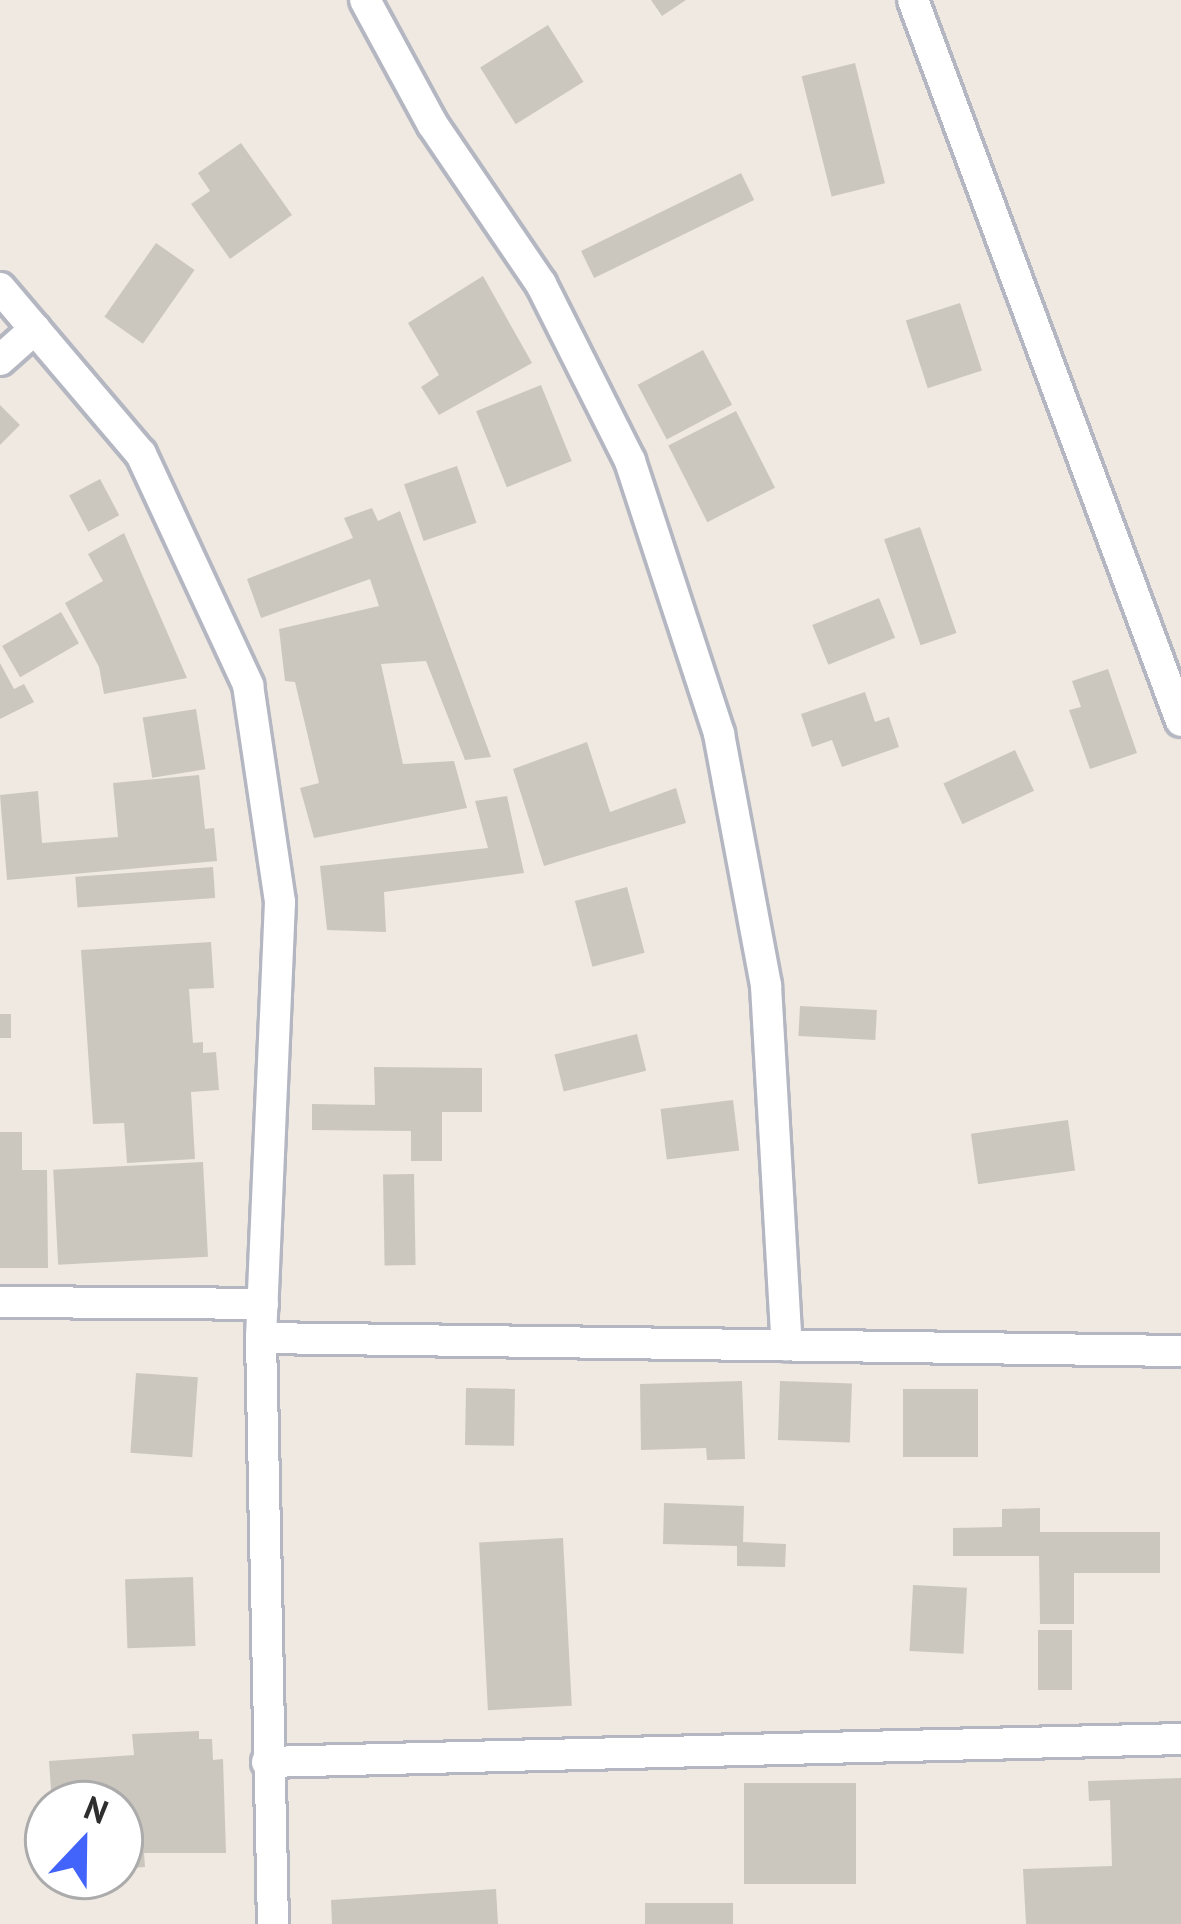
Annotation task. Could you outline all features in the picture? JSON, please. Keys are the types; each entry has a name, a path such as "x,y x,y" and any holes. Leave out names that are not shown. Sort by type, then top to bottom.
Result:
{"street":[{"path":"365,0 433,125 541,284 630,461 719,734 766,986 787,1346"},
{"path":"914,0 1181,721"},
{"path":"0,288 142,454 248,685 280,902 261,1338 273,1924"},
{"path":"0,360 35,329"},
{"path":"0,1302 263,1304"},
{"path":"261,1338 1181,1351"},
{"path":"267,1762 1181,1738"}],"building":[{"path":"651,0 686,0 662,16"},
{"path":"548,25 584,82 516,124 480,67"},
{"path":"855,63 885,183 832,197 802,76"},
{"path":"241,143 292,215 230,259 191,204 210,191 198,173"},
{"path":"741,173 754,200 594,278 581,251"},
{"path":"156,243 195,270 143,344 104,317"},
{"path":"483,276 532,363 439,415 421,387 439,375 408,323"},
{"path":"960,303 982,371 928,388 906,321"},
{"path":"703,350 732,405 667,439 638,385"},
{"path":"541,385 572,461 507,487 476,411"},
{"path":"0,405 20,425 0,445"},
{"path":"736,411 775,488 707,522 668,446"},
{"path":"457,466 477,523 424,541 404,484"},
{"path":"100,479 119,515 88,532 69,495"},
{"path":"372,508 378,521 400,511 491,757 465,760 426,661 381,664 403,764 454,761 467,808 314,838 300,788 319,783 295,682 285,681 279,629 379,606 370,579 261,618 247,579 353,538 344,518"},
{"path":"920,527 956,633 921,645 884,539"},
{"path":"124,533 187,678 104,694 99,667 65,603 103,581 88,554"},
{"path":"879,598 895,638 828,665 812,625"},
{"path":"61,612 79,643 20,677 2,646"},
{"path":"0,663 14,689 24,684 34,702 0,719"},
{"path":"1108,669 1137,753 1090,769 1069,710 1081,707 1072,681"},
{"path":"865,692 875,722 889,717 899,747 842,767 832,740 812,747 801,714"},
{"path":"196,709 206,769 152,778 143,717"},
{"path":"587,742 610,812 676,788 686,823 544,866 513,769"},
{"path":"1015,750 1034,791 962,824 943,783"},
{"path":"199,775 205,829 214,828 217,861 7,880 0,795 38,791 42,843 118,837 113,783"},
{"path":"507,796 524,873 384,892 386,932 327,930 320,866 488,848 475,801"},
{"path":"213,867 215,898 77,908 75,877"},
{"path":"627,887 645,953 592,967 575,901"},
{"path":"211,942 214,988 189,989 193,1043 203,1042 203,1053 216,1052 219,1090 191,1092 195,1159 127,1163 124,1123 93,1124 81,950"},
{"path":"800,1006 877,1010 875,1040 798,1036"},
{"path":"0,1014 11,1014 11,1038 0,1038"},
{"path":"637,1034 646,1071 564,1091 555,1055"},
{"path":"374,1067 482,1068 482,1112 442,1112 442,1161 411,1161 411,1131 312,1130 312,1104 375,1105"},
{"path":"733,1100 739,1151 667,1160 661,1109"},
{"path":"1068,1120 1075,1171 978,1184 971,1134"},
{"path":"0,1132 22,1132 22,1170 47,1170 48,1268 0,1268"},
{"path":"203,1162 208,1257 58,1265 53,1170"},
{"path":"414,1174 416,1265 385,1266 383,1175"},
{"path":"136,1373 198,1377 192,1457 130,1453"},
{"path":"742,1381 745,1459 707,1460 706,1448 641,1450 640,1384"},
{"path":"780,1381 852,1384 850,1442 778,1440"},
{"path":"466,1388 515,1389 514,1446 465,1445"},
{"path":"903,1389 978,1389 978,1457 903,1457"},
{"path":"664,1503 744,1506 743,1542 786,1544 785,1567 737,1566 737,1546 663,1544"},
{"path":"1040,1508 1040,1532 1160,1532 1160,1573 1074,1573 1074,1624 1040,1624 1039,1556 953,1556 953,1528 1002,1527 1002,1509"},
{"path":"563,1538 572,1706 488,1710 479,1542"},
{"path":"193,1577 195,1646 127,1648 125,1579"},
{"path":"913,1585 967,1588 963,1654 910,1651"},
{"path":"1038,1630 1072,1630 1072,1690 1038,1690"},
{"path":"199,1731 199,1739 212,1739 213,1760 223,1759 226,1853 144,1853 144,1780 50,1780 49,1761 134,1755 132,1734"},
{"path":"1181,1778 1181,1924 1026,1924 1023,1869 1112,1866 1110,1800 1089,1801 1088,1781"},
{"path":"744,1783 856,1783 856,1884 744,1884"},
{"path":"496,1889 498,1924 332,1924 331,1900"},
{"path":"645,1903 733,1903 733,1924 645,1924"}]}
